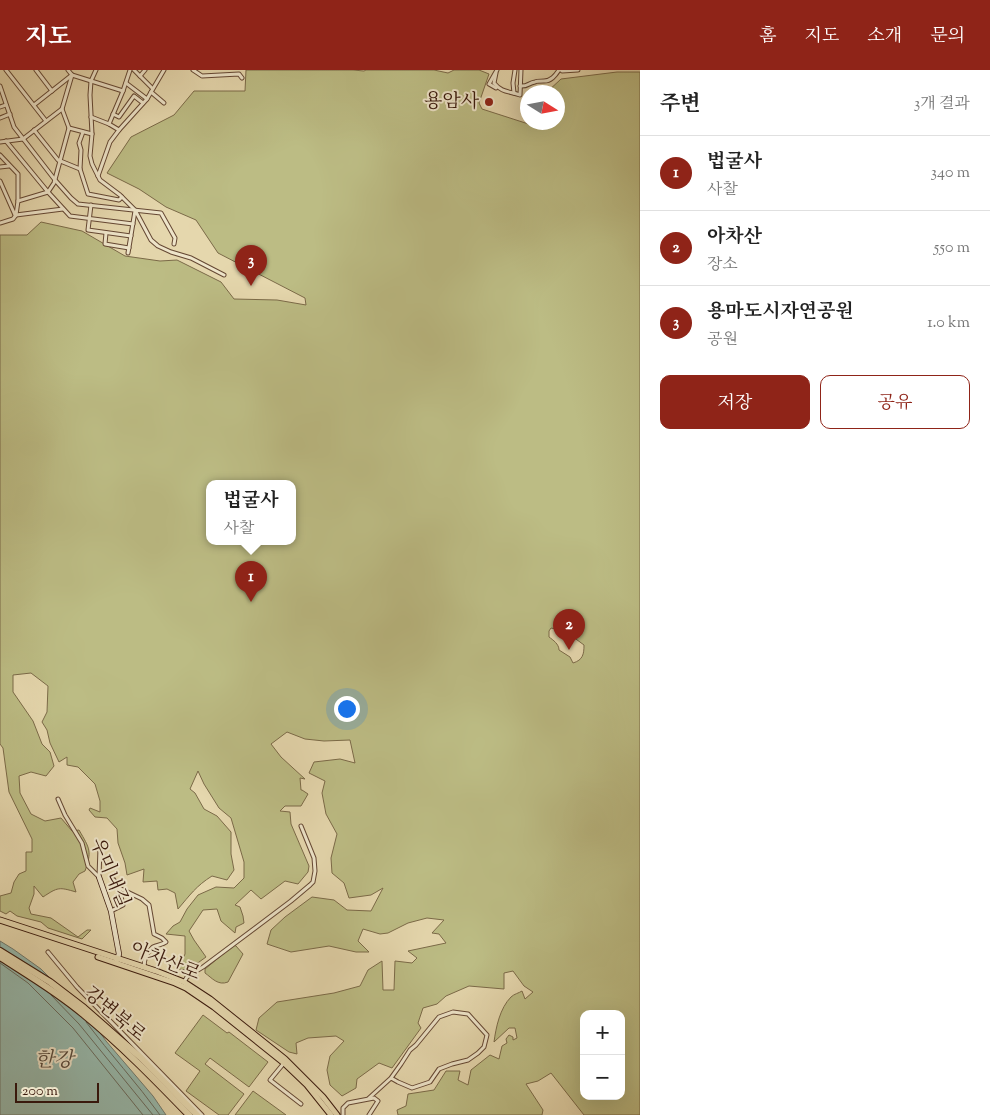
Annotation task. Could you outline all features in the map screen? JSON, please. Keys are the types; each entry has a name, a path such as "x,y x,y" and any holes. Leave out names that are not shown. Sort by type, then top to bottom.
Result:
{"highway":[{"name":"강변북로","path":"0,951 50,982 84,1008 140,1057 197,1115"},
{"name":"강변북로","path":"0,957 81,1012 126,1052 189,1115"}],"main road":[{"name":"아차산로","path":"0,922 176,981"},
{"name":"아차산로","path":"0,922 36,936 144,968 183,984 238,1020 284,1059 323,1097 337,1115"},
{"name":"아차산로","path":"201,996 284,1063 307,1086 331,1115"}],"street":[{"path":"6,70 46,122"},
{"path":"36,70 52,91"},
{"path":"68,70 72,75 123,91"},
{"path":"96,70 91,80 92,134 90,156 100,180 135,210 151,240 158,246 191,258 224,276"},
{"path":"109,124 130,70"},
{"path":"134,70 164,103"},
{"path":"140,76 145,70"},
{"path":"98,176 110,142 146,99 164,70"},
{"path":"193,70 202,76 239,74 242,78"},
{"path":"514,93 515,70"},
{"path":"520,85 521,70"},
{"path":"530,85 535,82 550,80 560,70 578,70"},
{"path":"497,71 489,84 504,92 520,95"},
{"path":"34,106 72,75"},
{"path":"0,142 23,139 62,109 72,75"},
{"path":"126,83 146,99"},
{"path":"0,86 14,127 71,198 78,204 161,213 175,238 174,244"},
{"path":"114,114 119,117 134,96 143,103"},
{"path":"0,107 6,105"},
{"path":"18,201 48,192 54,183 69,128 62,109"},
{"path":"0,118 10,114"},
{"path":"91,117 119,130"},
{"path":"69,128 92,134"},
{"path":"34,130 60,162 80,169"},
{"path":"83,132 79,143 81,150 80,169 88,194 119,200 122,197"},
{"path":"6,141 70,216 133,224"},
{"path":"0,155 18,174 16,215 13,219 0,223"},
{"path":"0,167 10,166"},
{"path":"0,181 16,215"},
{"path":"91,205 88,230 131,236"},
{"path":"16,215 63,209"},
{"path":"128,253 135,210"},
{"path":"106,233 105,244 129,248"},
{"name":"우미내길","path":"58,799 82,844 88,866 99,877 112,911 119,954 117,961"},
{"path":"183,984 187,977 291,901 313,882 315,871 314,858 301,826"},
{"path":"99,877 100,848"},
{"path":"112,911 123,905 119,888 114,880"},
{"path":"119,888 142,899 149,905 154,934 166,942 154,947 144,959 144,968"},
{"path":"48,952 77,987 202,1115"},
{"path":"369,1098 391,1078 410,1050 440,1018 453,1012 468,1014 487,1035 484,1047 478,1053 468,1060 439,1069 430,1082 412,1088 391,1078"},
{"path":"284,1063 270,1080 300,1104"},
{"path":"343,1115 343,1108 348,1103 374,1098 378,1101 369,1115"}],"green space":[{"path":"246,70 434,70 448,73 454,70 479,70 489,74 479,103 482,109 520,121 520,130 565,130 565,85 555,85 561,79 617,72 640,72 640,1115 584,1115 551,1073 538,1081 526,1084 543,1110 542,1115 398,1115 397,1110 406,1106 408,1094 434,1090 446,1071 460,1071 458,1080 468,1085 471,1070 490,1055 499,1059 502,1046 507,1043 506,1039 509,1035 513,1037 513,1040 517,1038 515,1028 509,1028 494,1042 499,1018 507,1001 522,991 525,999 533,992 524,986 513,971 504,973 504,989 469,986 446,996 437,1004 423,1008 418,1023 421,1028 392,1068 379,1063 357,1079 356,1088 342,1096 330,1085 327,1070 330,1056 344,1041 336,1036 308,1038 296,1043 297,1054 289,1052 256,1030 259,1018 277,1002 334,993 360,986 368,970 382,961 383,990 394,990 395,961 412,963 417,958 408,951 446,943 439,934 432,933 444,920 427,918 408,923 388,933 380,934 363,929 358,941 369,952 356,952 329,946 291,952 267,944 271,930 312,897 334,900 347,910 371,911 383,888 371,895 349,898 344,883 332,873 331,858 337,834 326,814 322,793 325,781 309,773 314,762 340,759 355,763 350,740 324,741 305,739 287,732 271,744 281,757 305,779 300,778 301,790 308,794 301,806 285,806 280,811 290,812 291,824 309,866 308,872 298,884 285,881 261,899 251,890 235,905 240,907 244,923 236,927 235,933 221,921 217,909 203,910 189,931 206,957 188,970 178,969 185,954 185,936 166,934 173,926 180,922 198,895 216,887 234,888 244,878 244,862 231,818 219,808 198,771 190,789 195,793 204,809 217,816 231,832 231,854 234,870 227,880 212,876 206,880 178,909 175,893 167,889 158,890 157,881 143,882 144,869 127,875 118,843 117,829 107,818 95,817 89,810 90,808 100,812 100,801 95,784 78,767 67,765 67,757 59,762 42,722 47,712 48,686 31,673 13,675 13,692 33,721 42,744 50,752 54,766 46,776 31,772 19,776 20,793 31,814 45,821 61,818 72,831 79,830 89,850 89,859 85,871 79,874 73,882 76,892 59,889 43,897 34,886 34,894 29,908 31,914 51,918 78,937 87,930 91,930 82,939 48,928 41,922 17,916 10,911 6,914 0,911 0,896 11,893 14,882 19,874 26,871 26,852 32,852 32,839 9,792 3,748 0,744 0,235 27,235 41,222 82,231 125,256 160,261 177,260 221,282 234,299 277,300 306,305 305,298 218,253 196,220 166,207 139,189 107,173 131,137 174,115 194,91 245,91","holes":["551,628 560,630 562,628 565,629 565,631 584,645 583,654 576,662 573,663 570,657 559,650 557,644 549,637"]},
{"path":"234,945 243,954 228,982 218,982 205,973 205,969"},
{"path":"203,1015 268,1062 249,1087 210,1058 205,1064 244,1094 228,1115 219,1115 186,1091 200,1071 175,1053"},
{"path":"253,1091 286,1115 235,1115"}],"water":[{"name":"한강","path":"0,941 41,969 88,1016 106,1041 153,1096 166,1115 0,1115"}],"place":[{"name":"용암사","path":"489,102"},
{"name":"용마도시자연공원","path":"251,286"},
{"name":"법굴사","path":"251,602"},
{"name":"아차산","path":"569,650"}]}
